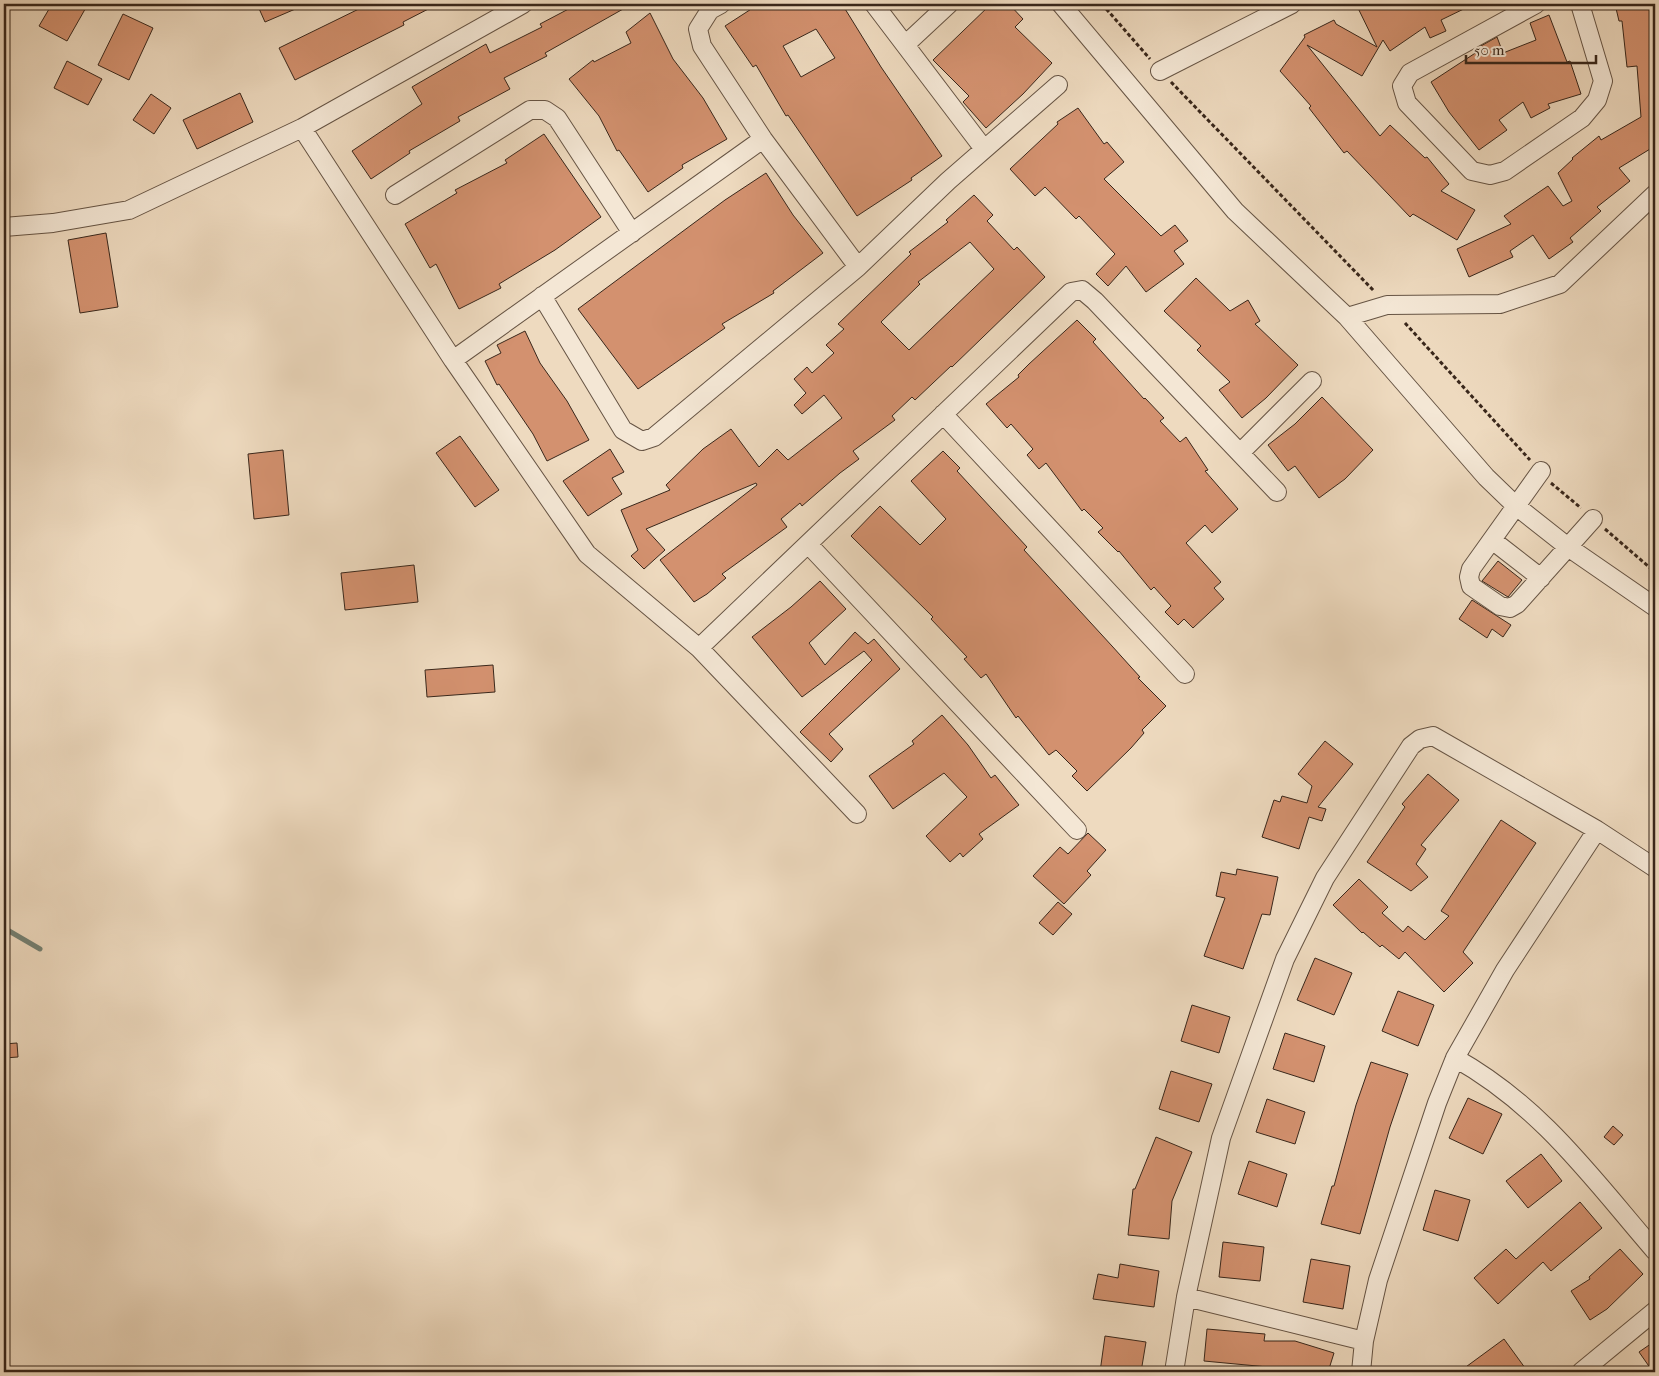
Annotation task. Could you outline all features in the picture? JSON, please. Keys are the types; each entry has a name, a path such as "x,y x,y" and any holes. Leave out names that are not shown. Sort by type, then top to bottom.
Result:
{"street":[{"path":"4,227 53,223 129,210 302,128 523,4"},
{"path":"721,4 710,10 698,29 702,46 763,139 858,267"},
{"path":"874,4 984,149"},
{"path":"905,45 949,4"},
{"path":"1061,4 1235,211 1347,318 1486,477 1516,506 1568,547 1655,607"},
{"path":"1160,71 1292,4"},
{"path":"1536,4 1410,73 1402,86 1406,103 1472,171 1490,175 1505,171 1582,118 1597,100 1603,81 1580,4"},
{"path":"542,296 623,430 642,442 654,437 858,267 984,149 1058,85"},
{"path":"395,195 530,110 545,110 557,118 632,232"},
{"path":"302,128 453,360 587,554 699,648 857,814"},
{"path":"453,360 763,139"},
{"path":"1347,318 1387,305 1500,304 1560,284 1655,194"},
{"path":"699,648 1071,292 1082,290 1095,301 1276,492"},
{"path":"1240,453 1312,382"},
{"path":"943,414 1186,674"},
{"path":"1541,471 1471,569 1469,577 1472,586 1500,606 1510,608 1518,604 1593,519"},
{"path":"1492,540 1541,578"},
{"path":"808,544 1077,830"},
{"path":"1174,1372 1186,1297 1221,1138 1285,959 1325,878 1411,746 1420,739 1433,736 1596,830 1655,868"},
{"path":"1361,1372 1364,1341 1378,1280 1437,1104 1455,1058 1505,970 1596,830"},
{"path":"1455,1058 1506,1091 1544,1123 1655,1252"},
{"path":"1186,1297 1364,1341"},
{"path":"1581,1372 1655,1311"}],"path":[{"path":"1102,4 1160,71 1387,305 1541,471 1655,572"}],"building":[{"path":"52,4 88,4 67,41 39,26"},
{"path":"257,4 307,4 265,22"},
{"path":"369,4 438,4 403,22 404,25 295,80 279,48"},
{"path":"578,4 632,4 545,53 547,56 504,78 510,89 458,117 460,121 409,151 410,153 371,179 352,151 422,104 412,87 486,44 490,53 542,27 540,24"},
{"path":"759,4 842,4 881,67 942,156 911,178 912,180 857,216 788,115 786,116 756,65 753,67 725,26","holes":["816,29 835,58 801,77 783,46"]},
{"path":"991,4 1009,4 1023,19 1015,27 1052,63 1023,94 986,128 963,102 969,96 933,60"},
{"path":"1356,4 1474,4 1441,20 1446,31 1430,38 1425,27 1390,51 1383,40 1362,76 1307,45 1380,136 1390,125 1425,158 1427,157 1449,184 1441,191 1475,210 1457,240 1413,214 1410,217 1347,151 1344,153 1309,108 1311,106 1280,71 1305,37 1304,35 1334,20 1336,24 1377,47"},
{"path":"1615,4 1648,4 1653,29 1655,28 1655,146 1619,168 1630,181 1597,207 1601,211 1570,238 1573,242 1549,259 1533,235 1510,251 1513,257 1469,277 1457,249 1511,224 1504,216 1548,186 1563,206 1572,201 1558,173 1572,158 1599,136 1601,140 1641,117 1637,66 1627,67 1622,21 1619,21"},
{"path":"650,13 673,59 703,98 727,139 682,165 683,168 648,192 619,150 617,151 599,116 569,79 593,60 594,62 631,43 626,32"},
{"path":"123,14 153,28 129,80 98,65"},
{"path":"1549,15 1567,62 1570,61 1581,94 1548,104 1550,108 1531,118 1523,102 1499,120 1507,130 1479,150 1449,112 1431,82 1480,50 1479,47 1497,37 1503,53 1536,40 1530,23"},
{"path":"67,61 102,79 88,105 54,88"},
{"path":"240,93 253,122 197,149 183,120"},
{"path":"151,94 171,108 154,134 133,120"},
{"path":"1078,108 1104,144 1107,142 1124,162 1104,179 1161,236 1175,225 1188,241 1174,251 1184,264 1146,292 1126,266 1108,286 1096,274 1115,254 1079,216 1076,219 1045,187 1035,196 1010,169 1058,124 1057,122"},
{"path":"544,134 601,217 555,250 499,284 501,288 459,309 436,264 430,268 405,224 457,193 455,190 507,163 505,160"},
{"path":"766,173 793,215 823,253 773,291 774,293 722,324 725,328 638,389 578,309 725,200"},
{"path":"974,195 993,215 987,221 1014,250 1017,247 1045,277 952,367 915,400 912,397 892,416 895,420 853,451 859,459 802,506 800,503 781,519 787,527 722,574 726,578 707,594 694,602 660,560 757,485 756,483 646,529 665,550 644,569 631,556 638,550 621,510 670,490 666,485 703,449 731,429 759,467 777,449 788,460 842,418 824,395 802,414 794,405 806,393 794,379 807,367 812,373 834,353 826,345 844,329 838,324 911,254 909,252 948,222 946,220","holes":["970,242 994,269 909,350 881,322 920,284 918,282"]},
{"path":"106,233 118,307 80,313 68,240"},
{"path":"1196,278 1230,311 1248,300 1260,321 1255,324 1298,365 1266,398 1242,418 1219,390 1230,382 1197,350 1201,346 1164,311"},
{"path":"1077,320 1096,339 1093,342 1144,399 1164,418 1160,421 1180,442 1186,437 1208,470 1205,471 1238,509 1212,533 1205,525 1186,543 1221,582 1214,588 1224,599 1193,628 1184,619 1178,625 1165,612 1171,606 1154,587 1151,590 1119,551 1098,532 1103,528 1084,509 1082,511 1046,463 1039,469 1027,455 1033,449 1011,424 1007,428 986,404 1019,377 1018,375 1029,364"},
{"path":"525,331 540,363 567,401 589,440 547,461 533,434 499,384 497,385 485,361 501,353 497,345"},
{"path":"1322,397 1373,450 1345,479 1319,498 1295,466 1288,471 1268,445 1295,424"},
{"path":"460,436 499,490 475,507 436,453"},
{"path":"610,449 624,472 612,478 622,494 588,516 563,481"},
{"path":"283,450 289,515 254,519 248,454"},
{"path":"943,451 960,468 957,471 1027,547 1024,550 1140,677 1138,678 1166,706 1142,730 1144,733 1131,748 1087,791 1072,776 1077,771 1056,750 1049,755 1018,716 1016,718 986,674 981,678 964,659 967,657 931,619 933,617 851,536 880,506 920,545 946,519 911,481"},
{"path":"1498,561 1522,580 1508,597 1482,581"},
{"path":"414,565 418,602 345,610 341,573"},
{"path":"820,581 846,609 809,643 825,665 855,632 868,644 874,639 900,669 829,734 843,749 831,762 800,732 872,660 864,651 802,697 752,637 791,607"},
{"path":"1472,600 1511,625 1503,637 1492,629 1487,638 1459,619"},
{"path":"493,665 495,692 427,697 425,670"},
{"path":"942,715 968,745 991,778 995,775 1019,805 979,834 983,839 963,857 960,853 950,862 926,836 967,797 944,773 893,809 869,776 914,744 912,741"},
{"path":"1325,741 1353,764 1318,807 1326,809 1322,821 1309,817 1299,849 1262,837 1274,800 1280,802 1282,796 1307,803 1312,786 1298,774"},
{"path":"1428,774 1459,800 1421,845 1426,849 1416,864 1428,877 1411,891 1367,862 1405,807 1402,804"},
{"path":"1501,820 1536,843 1463,952 1473,963 1444,992 1405,952 1399,959 1382,945 1380,947 1362,933 1333,905 1359,879 1388,907 1382,913 1403,932 1408,926 1425,940 1449,916 1441,911"},
{"path":"1088,833 1106,850 1087,871 1091,875 1064,904 1033,876 1060,847 1068,854"},
{"path":"1237,869 1278,877 1270,915 1262,914 1243,969 1204,956 1225,898 1216,896 1221,872 1236,875"},
{"path":"1058,902 1072,914 1053,935 1039,923"},
{"path":"1315,958 1352,973 1334,1015 1297,1000"},
{"path":"1398,991 1434,1005 1418,1046 1382,1031"},
{"path":"1192,1005 1230,1017 1219,1053 1181,1041"},
{"path":"1285,1033 1325,1046 1314,1082 1273,1069"},
{"path":"17,1043 18,1057 4,1058 4,1044"},
{"path":"1371,1062 1408,1074 1390,1127 1360,1234 1321,1224 1332,1186 1334,1186 1356,1105"},
{"path":"1171,1071 1212,1084 1199,1122 1159,1109"},
{"path":"1468,1098 1502,1114 1483,1154 1449,1138"},
{"path":"1267,1099 1305,1112 1295,1144 1256,1132"},
{"path":"1613,1126 1623,1135 1614,1145 1604,1137"},
{"path":"1156,1137 1192,1152 1172,1201 1169,1239 1128,1235 1133,1189 1135,1189"},
{"path":"1541,1154 1562,1181 1528,1208 1506,1181"},
{"path":"1249,1161 1287,1174 1277,1207 1238,1194"},
{"path":"1435,1190 1470,1200 1458,1241 1423,1230"},
{"path":"1580,1202 1602,1228 1551,1271 1543,1262 1498,1304 1474,1278 1506,1249 1516,1259"},
{"path":"1223,1242 1264,1247 1260,1281 1219,1277"},
{"path":"1620,1249 1643,1274 1607,1309 1590,1320 1571,1291 1590,1279 1589,1277"},
{"path":"1311,1259 1350,1266 1343,1309 1303,1302"},
{"path":"1120,1264 1159,1271 1154,1307 1093,1299 1098,1274 1118,1278"},
{"path":"1207,1329 1265,1334 1264,1341 1295,1341 1334,1353 1328,1372 1288,1372 1289,1369 1204,1361"},
{"path":"1105,1336 1146,1342 1141,1372 1100,1372"},
{"path":"1504,1339 1528,1372 1459,1372"},
{"path":"1655,1341 1655,1372 1653,1372 1639,1352"}],"waterway":[{"path":"4,928 40,949"}]}
